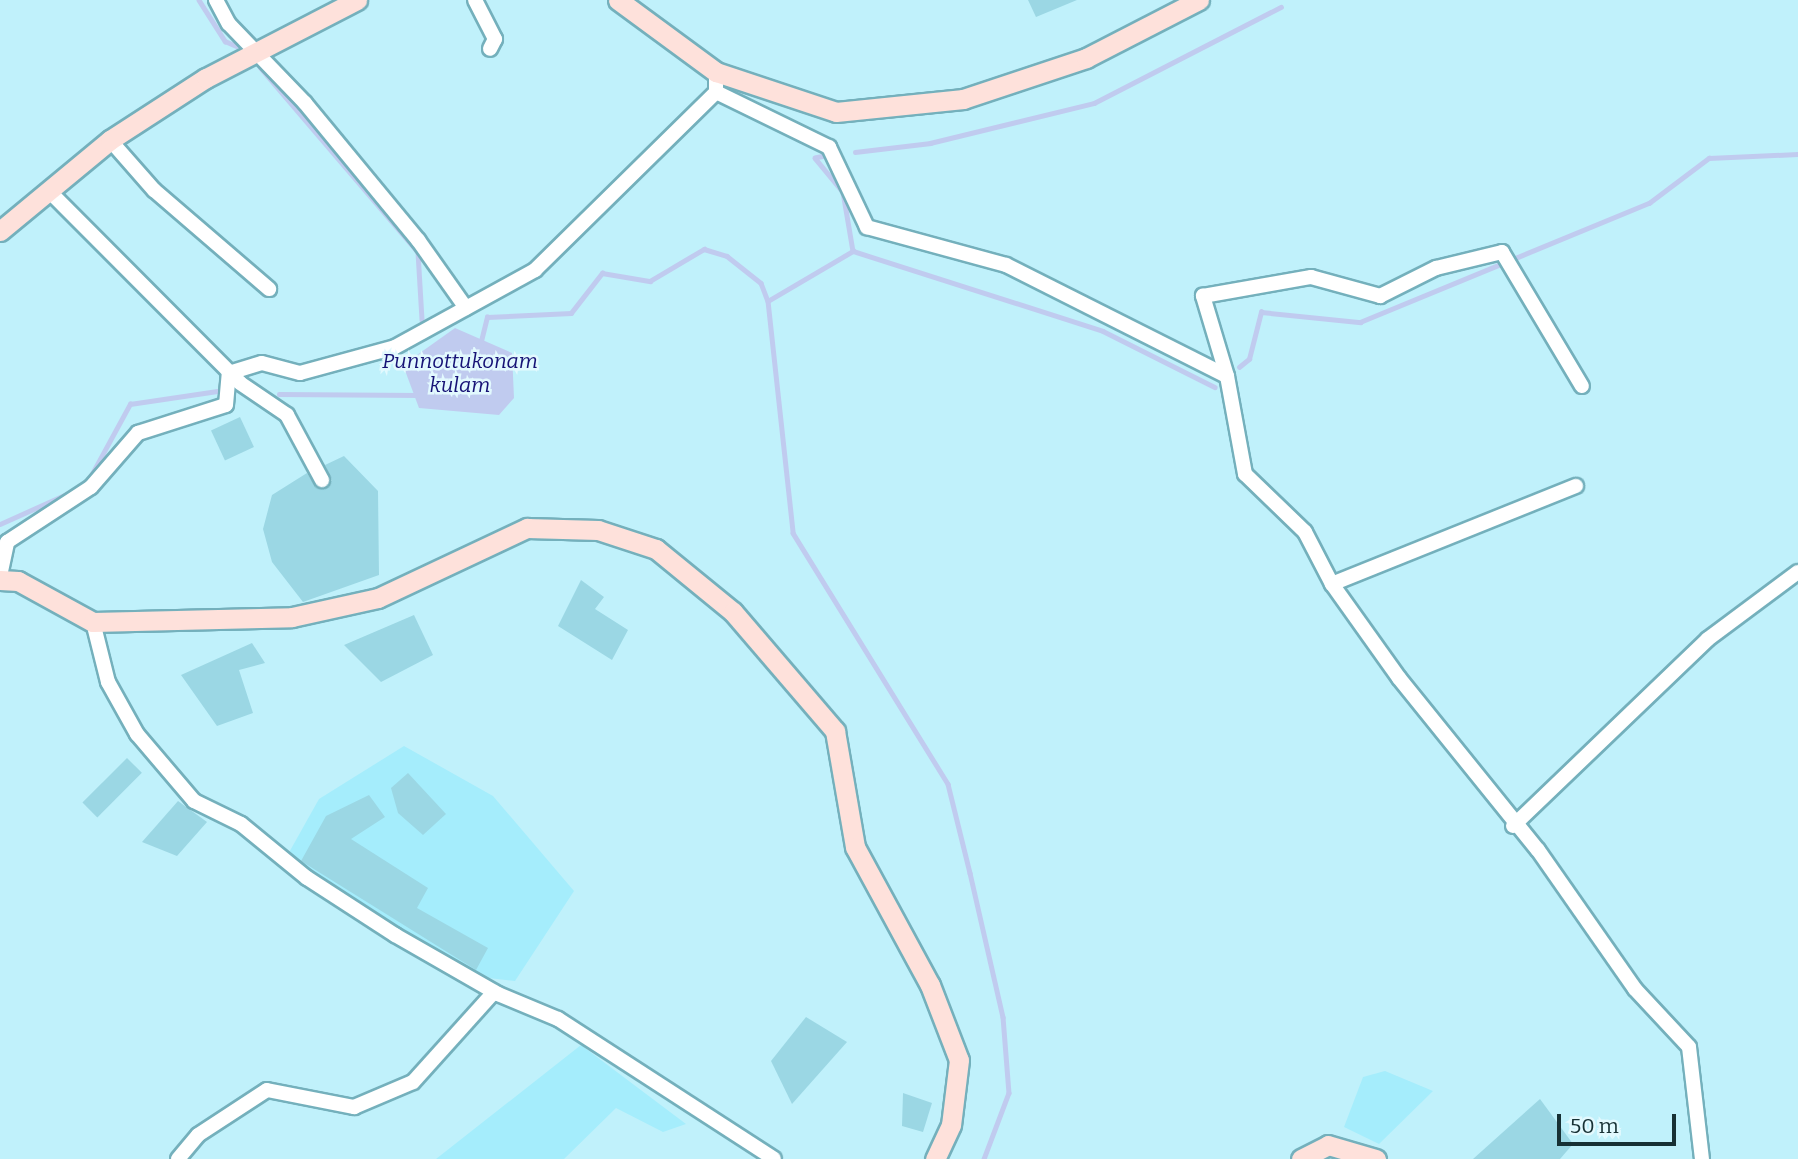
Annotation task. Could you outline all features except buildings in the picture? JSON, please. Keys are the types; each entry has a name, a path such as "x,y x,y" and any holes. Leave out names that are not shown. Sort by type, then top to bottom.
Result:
{"main road":[{"path":"0,231 110,140 255,50 357,0"},
{"path":"618,0 716,82 836,112 963,99 1086,58 1199,0"},
{"path":"0,578 18,581 93,622 304,614 378,598 527,528 598,530 656,549 733,612 835,731 855,847 930,985 959,1060 951,1125 935,1159"},
{"path":"1301,1159 1328,1145 1376,1159"}],"street":[{"path":"216,0 255,50 400,219 466,308"},
{"path":"475,0 495,39 490,50"},
{"path":"229,373 262,363 300,373 333,368 395,347 535,271 716,82 829,148 867,227 1006,265 1227,376"},
{"path":"110,140 154,190 269,289"},
{"path":"48,190 229,373 287,415 322,480"},
{"path":"1582,386 1502,252 1436,268 1380,296 1311,277 1203,296 1227,376 1245,474 1305,532 1332,584 1513,826 1538,850 1635,989 1689,1047 1702,1159"},
{"path":"0,578 7,542 91,487 138,433 226,405 229,373"},
{"path":"1332,584 1576,486"},
{"path":"1513,826 1708,639 1798,572"},
{"path":"93,622 108,682 131,724 194,801 241,824 307,878 494,992 558,1019 774,1159"},
{"path":"178,1159 198,1135 267,1090 354,1107 413,1083 494,992"}],"shaded area":[{"path":"404,746 493,796 574,891 515,981 480,977 374,918 287,856 319,799"},
{"path":"581,1045 686,1124 663,1132 616,1108 564,1159 436,1159"},
{"path":"1385,1071 1433,1091 1379,1144 1344,1127 1363,1077"}],"water":[{"name":"Punnottukonam kulam","path":"455,328 512,353 514,398 499,415 419,408 403,365"}],"waterway":[{"path":"199,0 225,41 236,46"},
{"path":"855,152 930,143 1094,103 1281,7"},
{"path":"260,67 418,252 422,320"},
{"path":"1239,367 1249,359 1261,312 1360,322 1649,203 1709,158 1798,154"},
{"path":"825,156 815,158 843,192 853,251"},
{"path":"480,345 487,317 571,313 602,273 650,281 704,249 727,256 761,283 768,301 853,251 1103,331 1215,387"},
{"path":"768,301 793,533 948,784 1003,1017 1009,1093 984,1159"},
{"path":"88,481 130,404 217,391"},
{"path":"279,394 418,395"},
{"path":"0,524 76,490"}]}
